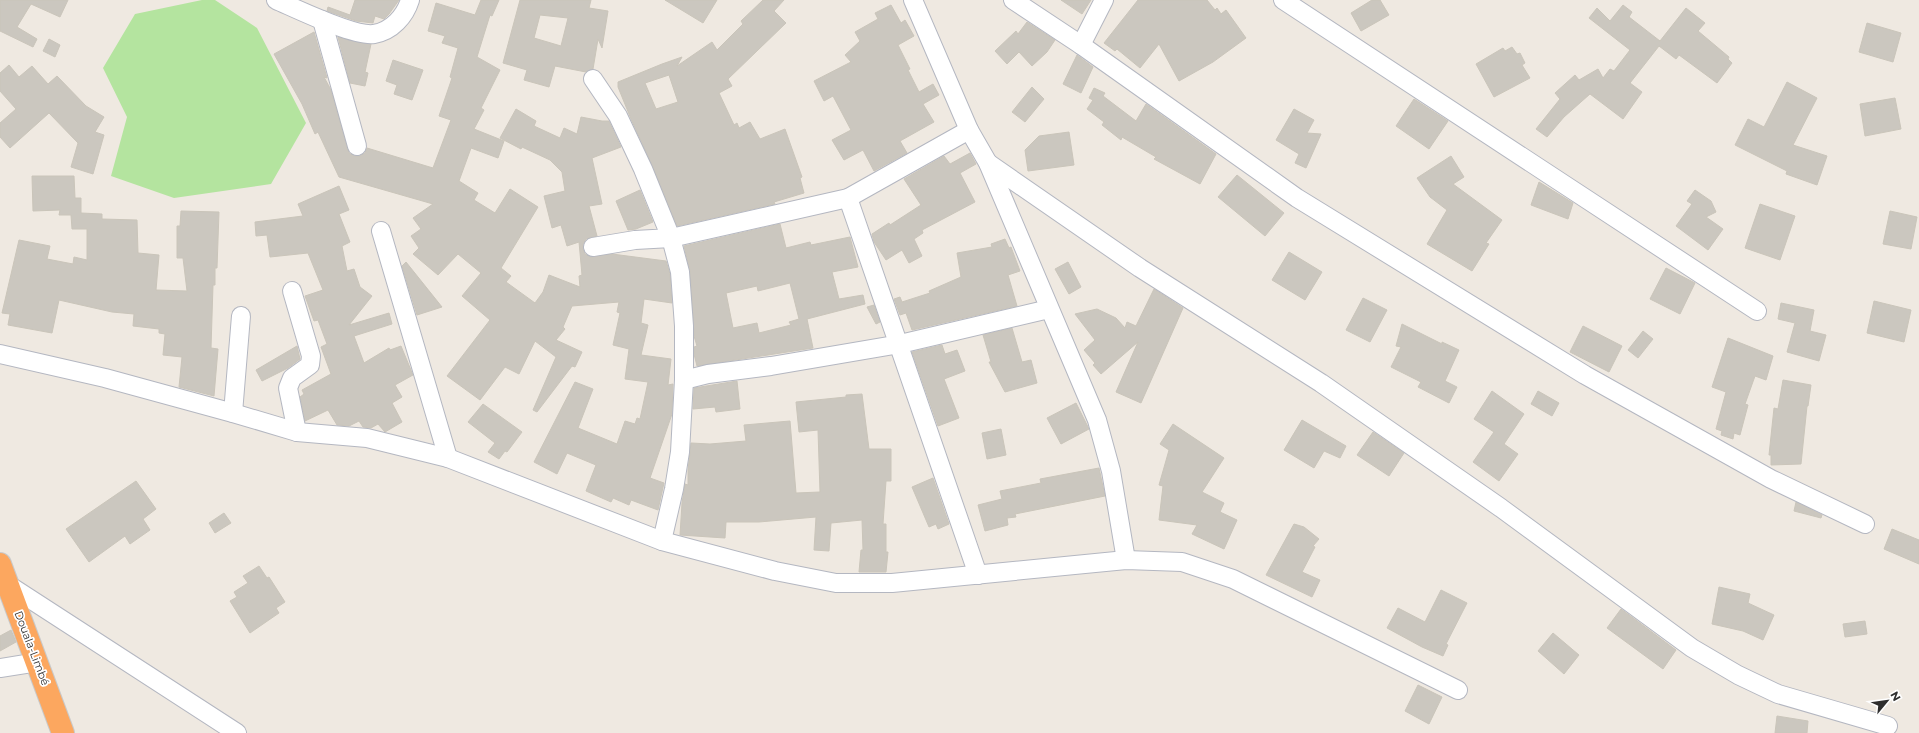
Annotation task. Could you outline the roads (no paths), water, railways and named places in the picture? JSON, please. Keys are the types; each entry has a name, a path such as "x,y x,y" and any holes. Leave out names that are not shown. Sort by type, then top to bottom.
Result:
{"highway":[{"name":"Douala-Limbé","path":"0,564 38,662 63,733"}],"street":[{"path":"276,0 322,20 361,33 375,34 398,22 407,11 410,0"},
{"path":"913,0 970,130 988,163 1097,420 1111,471 1126,560"},
{"path":"1012,0 1081,45 1297,198 1584,375 1765,476 1865,524"},
{"path":"1081,45 1104,0"},
{"path":"1283,0 1757,311"},
{"path":"322,20 357,146"},
{"path":"593,79 618,116 643,169 671,238 680,272 684,326 684,380 680,452 674,489 662,541"},
{"path":"593,247 635,240 671,238 848,198 970,130"},
{"path":"988,163 1140,268 1321,383 1501,508 1692,648 1738,675 1778,694 1888,726"},
{"path":"848,198 900,344 978,575"},
{"path":"381,231 448,458"},
{"path":"292,291 310,356 310,365 292,378 288,388 296,432"},
{"path":"684,380 708,374 771,366 900,344 1049,309"},
{"path":"233,412 242,316"},
{"path":"0,354 105,378 233,412 296,432 367,438 448,458 662,541 774,571 836,583 892,583 1126,560 1182,562 1233,579 1458,690"},
{"path":"8,584 237,733"},
{"path":"0,668 38,662"}]}
